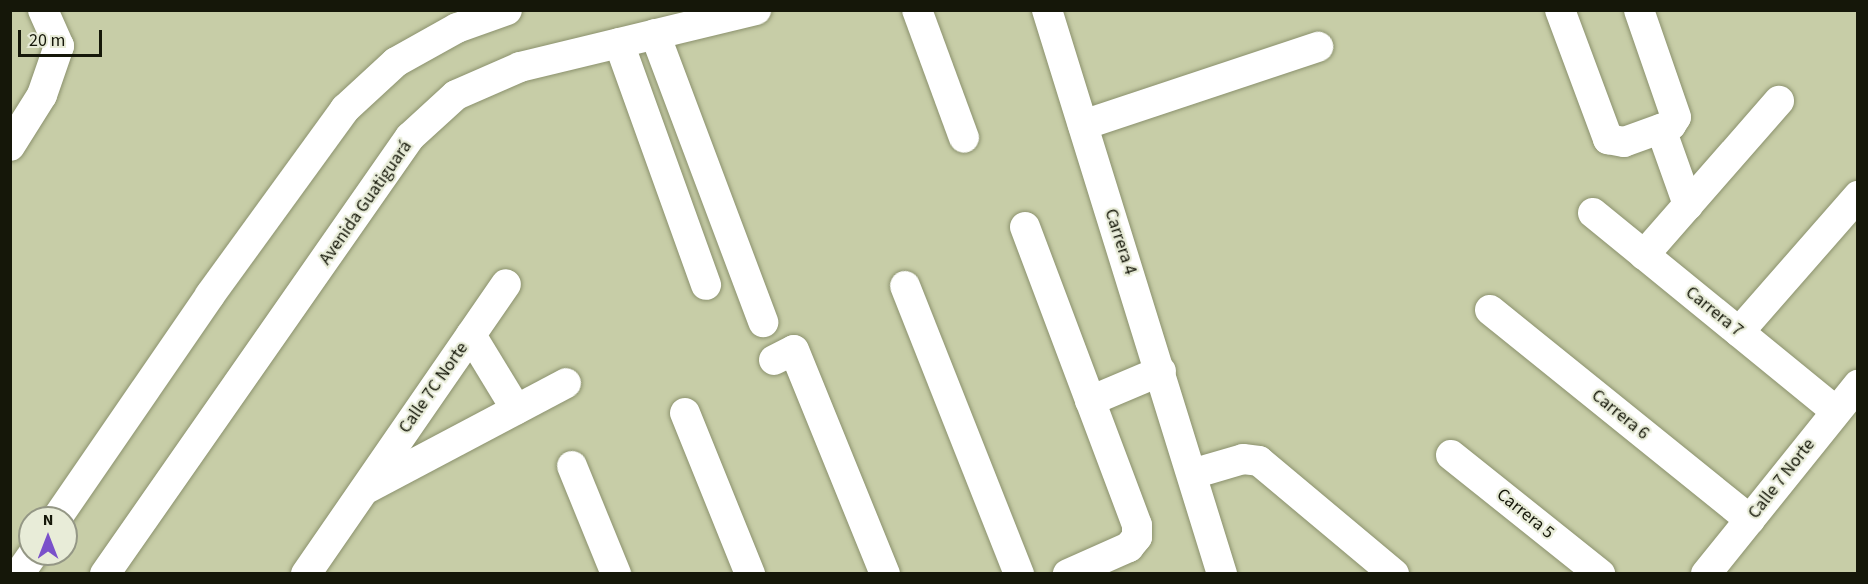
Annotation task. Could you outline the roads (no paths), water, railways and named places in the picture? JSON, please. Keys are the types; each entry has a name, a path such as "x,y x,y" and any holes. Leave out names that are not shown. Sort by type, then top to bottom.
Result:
{"street":[{"path":"10,146 42,95 59,46 44,10"},
{"path":"65,506 210,295 345,109 396,62 458,28 507,10"},
{"name":"Avenida Guatiguará","path":"105,573 410,137 456,95 520,67 756,10"},
{"path":"916,10 964,138"},
{"name":"Carrera 4","path":"1047,10 1222,573"},
{"path":"1560,10 1608,139 1624,142 1671,125 1676,110 1639,10"},
{"path":"655,34 763,322"},
{"path":"619,43 706,285"},
{"path":"1083,125 1318,47"},
{"path":"1644,255 1779,101"},
{"path":"1660,129 1688,205"},
{"path":"1738,332 1857,196"},
{"name":"Carrera 7","path":"1593,213 1738,332 1850,402"},
{"path":"1025,227 1137,525 1137,537 1129,548 1068,573"},
{"name":"Calle 7C Norte","path":"306,573 506,284"},
{"path":"905,286 1018,573"},
{"name":"Carrera 6","path":"1490,310 1750,520"},
{"path":"471,335 516,409"},
{"path":"774,360 794,350 885,573"},
{"path":"1090,401 1161,371"},
{"name":"Calle 7C Norte","path":"363,491 566,382"},
{"name":"Calle 7 Norte","path":"1706,573 1850,402"},
{"path":"685,414 750,573"},
{"name":"Carrera 5","path":"1451,455 1600,573"},
{"path":"1192,474 1243,459 1259,461 1394,573"},
{"path":"572,466 616,573"}]}
